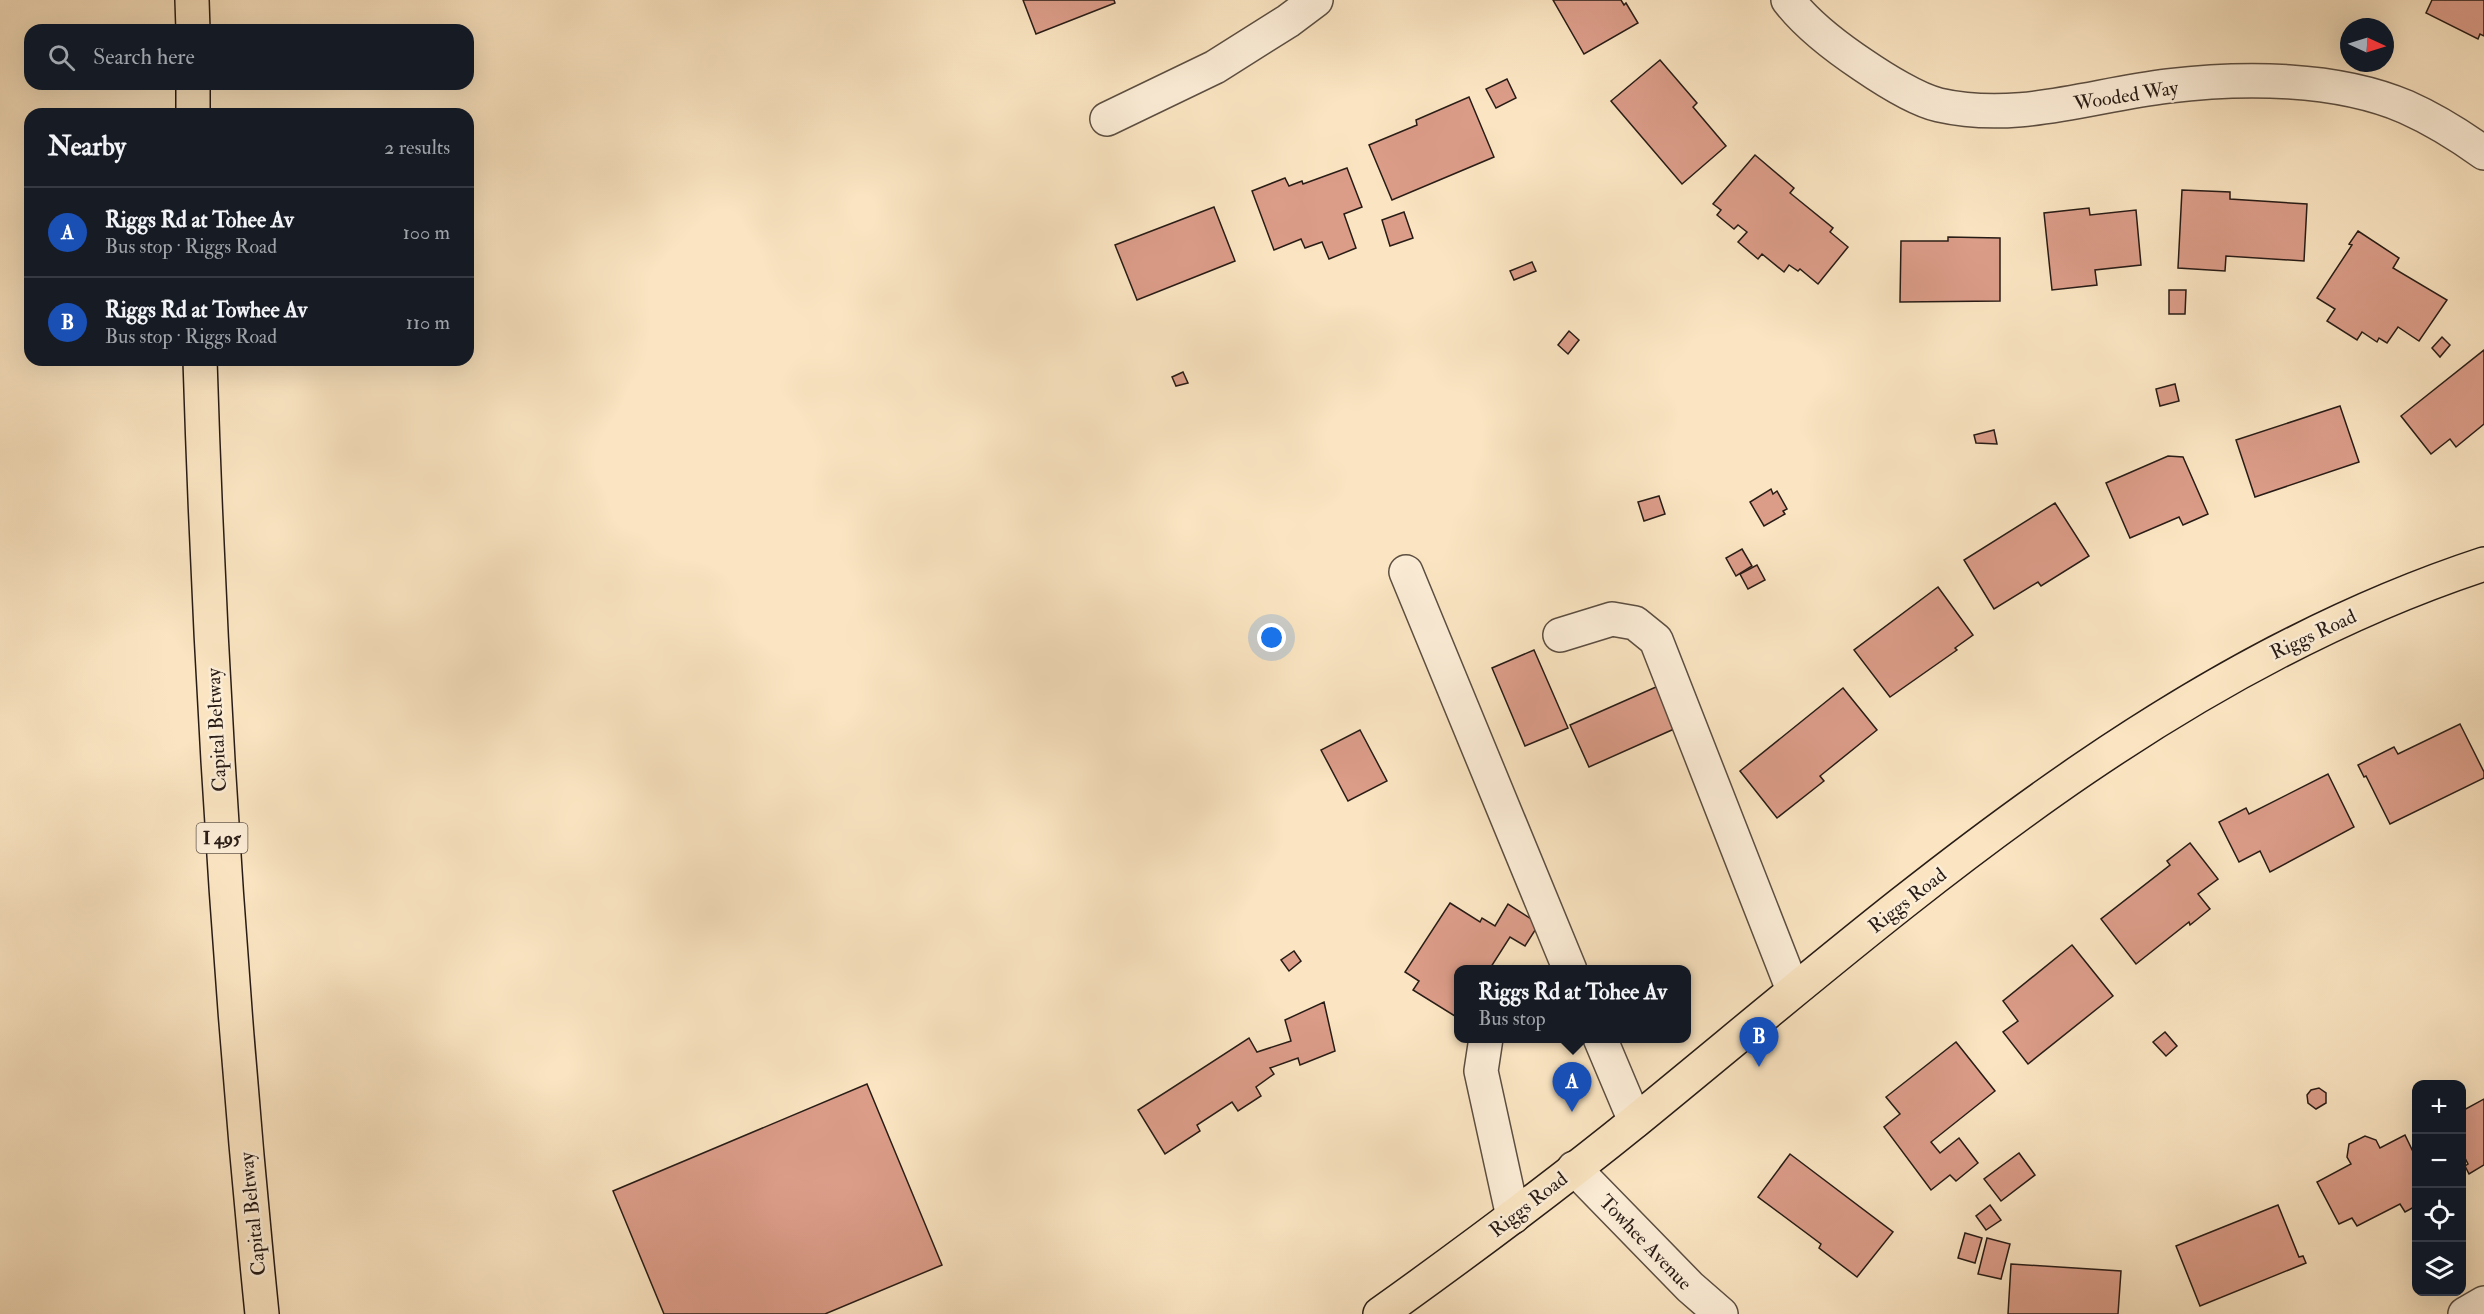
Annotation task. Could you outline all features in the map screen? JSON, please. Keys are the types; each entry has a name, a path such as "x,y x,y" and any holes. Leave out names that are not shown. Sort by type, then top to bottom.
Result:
{"main road":[{"path":"192,0 193,24"},
{"path":"193,90 193,108"},
{"name":"Capital Beltway","path":"200,366 204,498 223,861 246,1156 262,1314"},
{"name":"Riggs Road","path":"1380,1314 1513,1217 1635,1121 1793,990 1976,847 2176,707 2265,657 2354,614 2484,564"}],"street":[{"path":"1107,119 1215,67 1288,21 1316,0"},
{"name":"Wooded Way","path":"1788,0 1832,44 1885,80 1937,105 1989,112 2072,104 2168,86 2247,81 2319,84 2366,93 2405,107 2458,134 2484,153"},
{"path":"1406,572 1568,965"},
{"path":"1560,634 1612,619 1635,623 1656,640 1793,990"},
{"path":"1485,1043 1481,1071 1513,1217"},
{"path":"1602,1043 1635,1121"},
{"name":"Towhee Avenue","path":"1574,1168 1690,1287 1721,1314"},
{"path":"2465,1314 2484,1303"}],"building":[{"path":"1023,0 1114,0 1115,3 1036,34"},
{"path":"1553,0 1621,0 1624,5 1626,3 1638,23 1584,54"},
{"path":"2432,0 2484,0 2484,36 2480,34 2478,39 2426,13"},
{"path":"1660,60 1697,103 1693,107 1726,146 1682,184 1611,101"},
{"path":"1507,79 1516,98 1496,108 1486,89"},
{"path":"1469,97 1494,157 1392,200 1369,145 1417,125 1416,120"},
{"path":"1755,155 1794,188 1790,193 1833,228 1830,232 1848,247 1818,284 1800,269 1798,271 1789,265 1784,272 1762,254 1758,259 1738,242 1747,232 1738,225 1734,229 1717,215 1721,210 1713,204"},
{"path":"1347,168 1362,207 1344,214 1356,248 1329,259 1322,242 1305,248 1301,239 1274,250 1252,191 1285,178 1289,186 1302,181 1303,184"},
{"path":"2182,190 2230,192 2230,199 2307,204 2304,261 2226,256 2225,271 2178,268"},
{"path":"1214,207 1235,261 1137,300 1115,245"},
{"path":"2089,208 2090,215 2136,210 2141,265 2095,270 2097,285 2052,290 2044,213"},
{"path":"1404,212 1413,238 1390,246 1382,220"},
{"path":"2358,231 2399,258 2393,268 2447,300 2419,341 2398,327 2387,343 2379,338 2377,342 2362,332 2357,340 2327,321 2335,309 2317,298 2352,245 2349,244"},
{"path":"1948,237 2000,238 2000,301 1900,302 1901,241 1948,241"},
{"path":"1532,262 1536,271 1514,280 1510,271"},
{"path":"2169,290 2186,290 2185,314 2169,314"},
{"path":"1569,331 1579,340 1568,354 1558,345"},
{"path":"2442,337 2450,345 2440,357 2432,348"},
{"path":"2484,350 2484,424 2456,447 2450,439 2431,454 2401,416"},
{"path":"1183,372 1188,383 1176,386 1172,377"},
{"path":"2175,384 2179,401 2160,406 2156,389"},
{"path":"2340,406 2359,462 2255,497 2236,440"},
{"path":"1994,430 1997,444 1976,443 1974,435"},
{"path":"2168,456 2183,457 2208,514 2183,525 2179,517 2130,538 2106,483"},
{"path":"1771,489 1773,494 1777,491 1787,509 1783,511 1785,514 1764,526 1750,502"},
{"path":"1659,496 1665,514 1644,521 1638,502"},
{"path":"2055,503 2089,556 2041,586 2038,582 1994,609 1964,560"},
{"path":"1742,549 1752,566 1736,576 1726,558"},
{"path":"1757,565 1765,580 1748,589 1740,574"},
{"path":"1938,587 1973,635 1955,648 1957,650 1890,697 1854,650"},
{"path":"1534,650 1568,728 1525,746 1492,668"},
{"path":"1665,683 1683,725 1589,767 1570,725"},
{"path":"1843,688 1877,730 1820,776 1824,781 1777,818 1740,771"},
{"path":"2460,724 2484,772 2484,778 2390,824 2358,765 2394,747 2398,754"},
{"path":"1360,730 1387,781 1348,801 1321,750"},
{"path":"2328,774 2354,827 2270,872 2260,851 2239,862 2219,822 2246,808 2249,814"},
{"path":"2190,843 2218,879 2198,894 2210,909 2190,925 2189,922 2136,964 2101,919 2170,865 2167,861"},
{"path":"1450,903 1480,922 1482,918 1495,926 1508,904 1539,924 1525,946 1510,937 1492,965 1454,965 1454,1016 1413,990 1419,981 1405,972"},
{"path":"2072,945 2113,996 2028,1064 2003,1032 2018,1021 2003,1001"},
{"path":"1294,951 1301,961 1289,971 1281,960"},
{"path":"1324,1002 1335,1051 1300,1065 1298,1058 1270,1068 1274,1074 1256,1087 1261,1096 1238,1111 1232,1102 1197,1125 1200,1131 1165,1154 1138,1110 1249,1038 1257,1052 1291,1041 1285,1020"},
{"path":"2165,1032 2177,1046 2166,1056 2153,1042"},
{"path":"1956,1042 1995,1091 1931,1142 1940,1153 1959,1138 1978,1163 1956,1181 1950,1175 1931,1190 1884,1127 1900,1114 1886,1097"},
{"path":"867,1084 942,1265 825,1314 664,1314 613,1191"},
{"path":"2319,1088 2326,1093 2326,1103 2316,1109 2308,1103 2307,1095 2311,1090"},
{"path":"2484,1099 2484,1165 2469,1174 2466,1168 2468,1164 2466,1160 2466,1109"},
{"path":"2405,1135 2412,1150 2412,1208 2405,1212 2400,1204 2357,1226 2352,1218 2339,1224 2317,1182 2351,1164 2347,1157 2349,1144 2365,1136 2376,1140 2380,1148"},
{"path":"2019,1153 2035,1175 2001,1201 1984,1179"},
{"path":"1790,1154 1893,1232 1857,1277 1819,1248 1821,1244 1758,1197"},
{"path":"1990,1205 2001,1220 1986,1230 1976,1216"},
{"path":"2278,1205 2299,1257 2303,1256 2306,1263 2200,1306 2176,1246"},
{"path":"1965,1233 1982,1238 1975,1263 1958,1258"},
{"path":"1987,1238 2010,1244 2001,1279 1978,1274"},
{"path":"2011,1264 2121,1271 2118,1314 2008,1314"}],"place":[{"name":"Riggs Rd at Towhee Av","path":"1759,1067"},
{"name":"Riggs Rd at Tohee Av","path":"1572,1112"}]}
